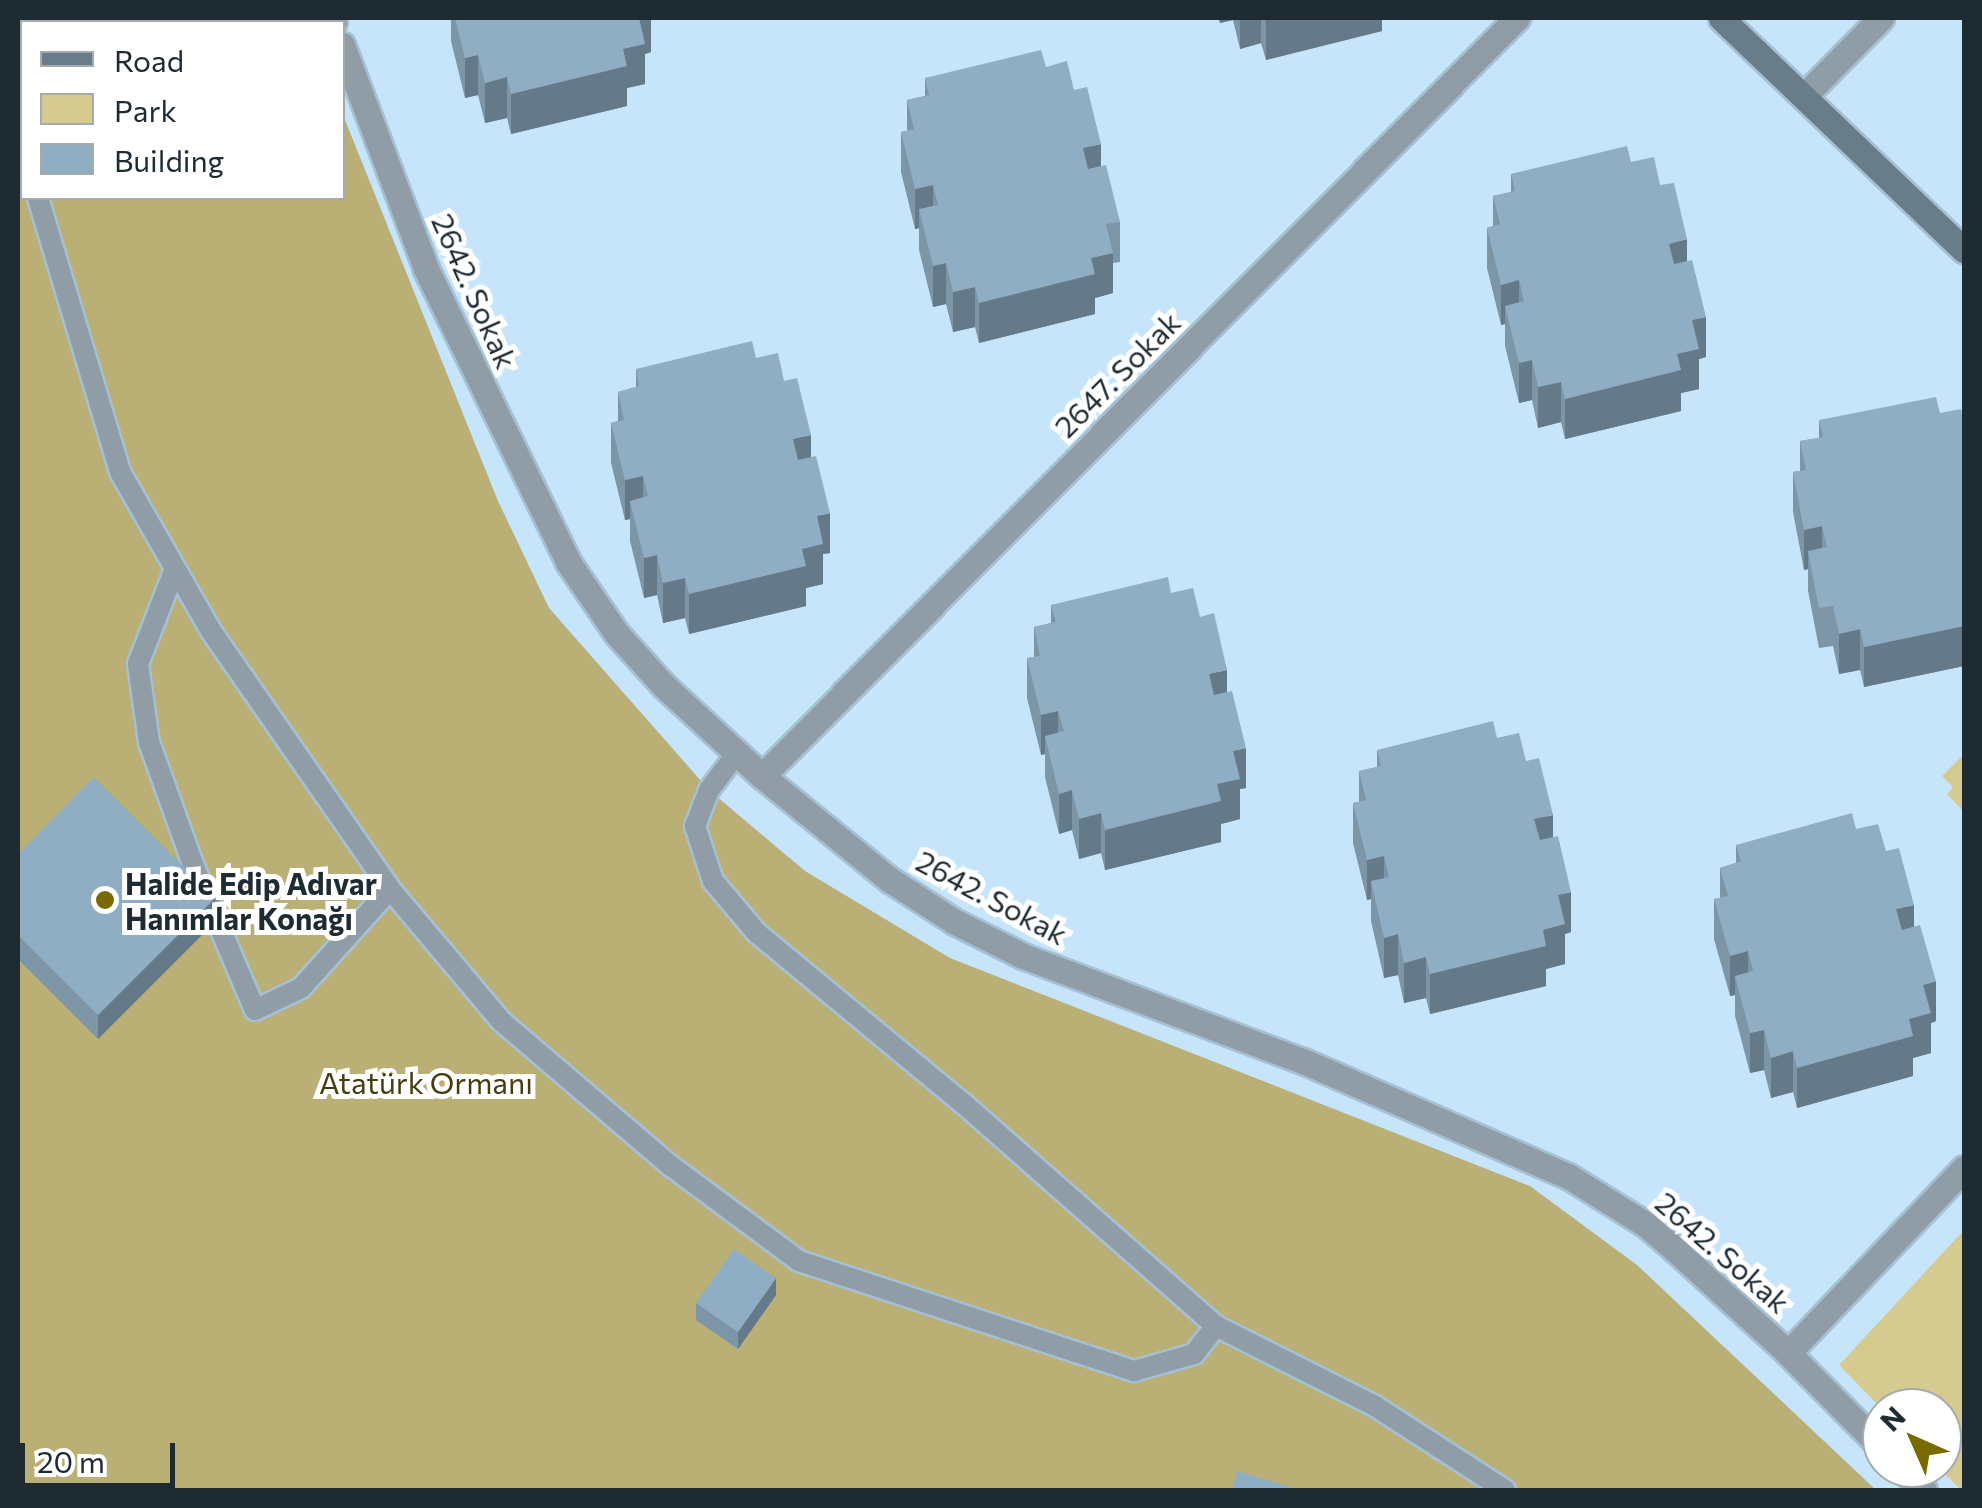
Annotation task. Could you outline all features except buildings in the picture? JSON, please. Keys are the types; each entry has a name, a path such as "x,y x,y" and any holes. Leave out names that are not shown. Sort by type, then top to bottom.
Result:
{"street":[{"name":"2647. Sokak","path":"762,776 1517,18"},
{"path":"1721,18 1964,250"},
{"path":"1804,96 1881,18"},
{"name":"2642. Sokak","path":"345,52 426,269 568,562 640,660 762,776 890,880 955,922 1023,956 1303,1061 1568,1176 1645,1224 1788,1353 1862,1428"},
{"path":"1788,1353 1964,1168"}],"lane":[{"path":"39,200 120,472 211,631 390,888 502,1020 671,1166 799,1262 1134,1370 1194,1354 1216,1326"},
{"path":"175,569 138,664 149,742 194,867 255,1010 302,988 390,888"},
{"path":"737,753 709,790 695,826 713,881 757,933 964,1104 1216,1326 1374,1406 1505,1490"}],"green space":[{"name":"Atatürk Ormanı","path":"18,18 304,18 20,20 20,200 345,200 345,120 498,501 549,608 709,790 805,871 950,958 1530,1186 1637,1265 1862,1477 1862,1488 1876,1490 18,1490"},
{"path":"1964,754 1964,812 1947,794 1953,787 1942,776"},
{"path":"1964,1230 1964,1490 1959,1488 1962,1388 1862,1389 1839,1365"}],"place":[{"name":"Halide Edip Adıvar Hanımlar Konağı","path":"105,900"}]}
